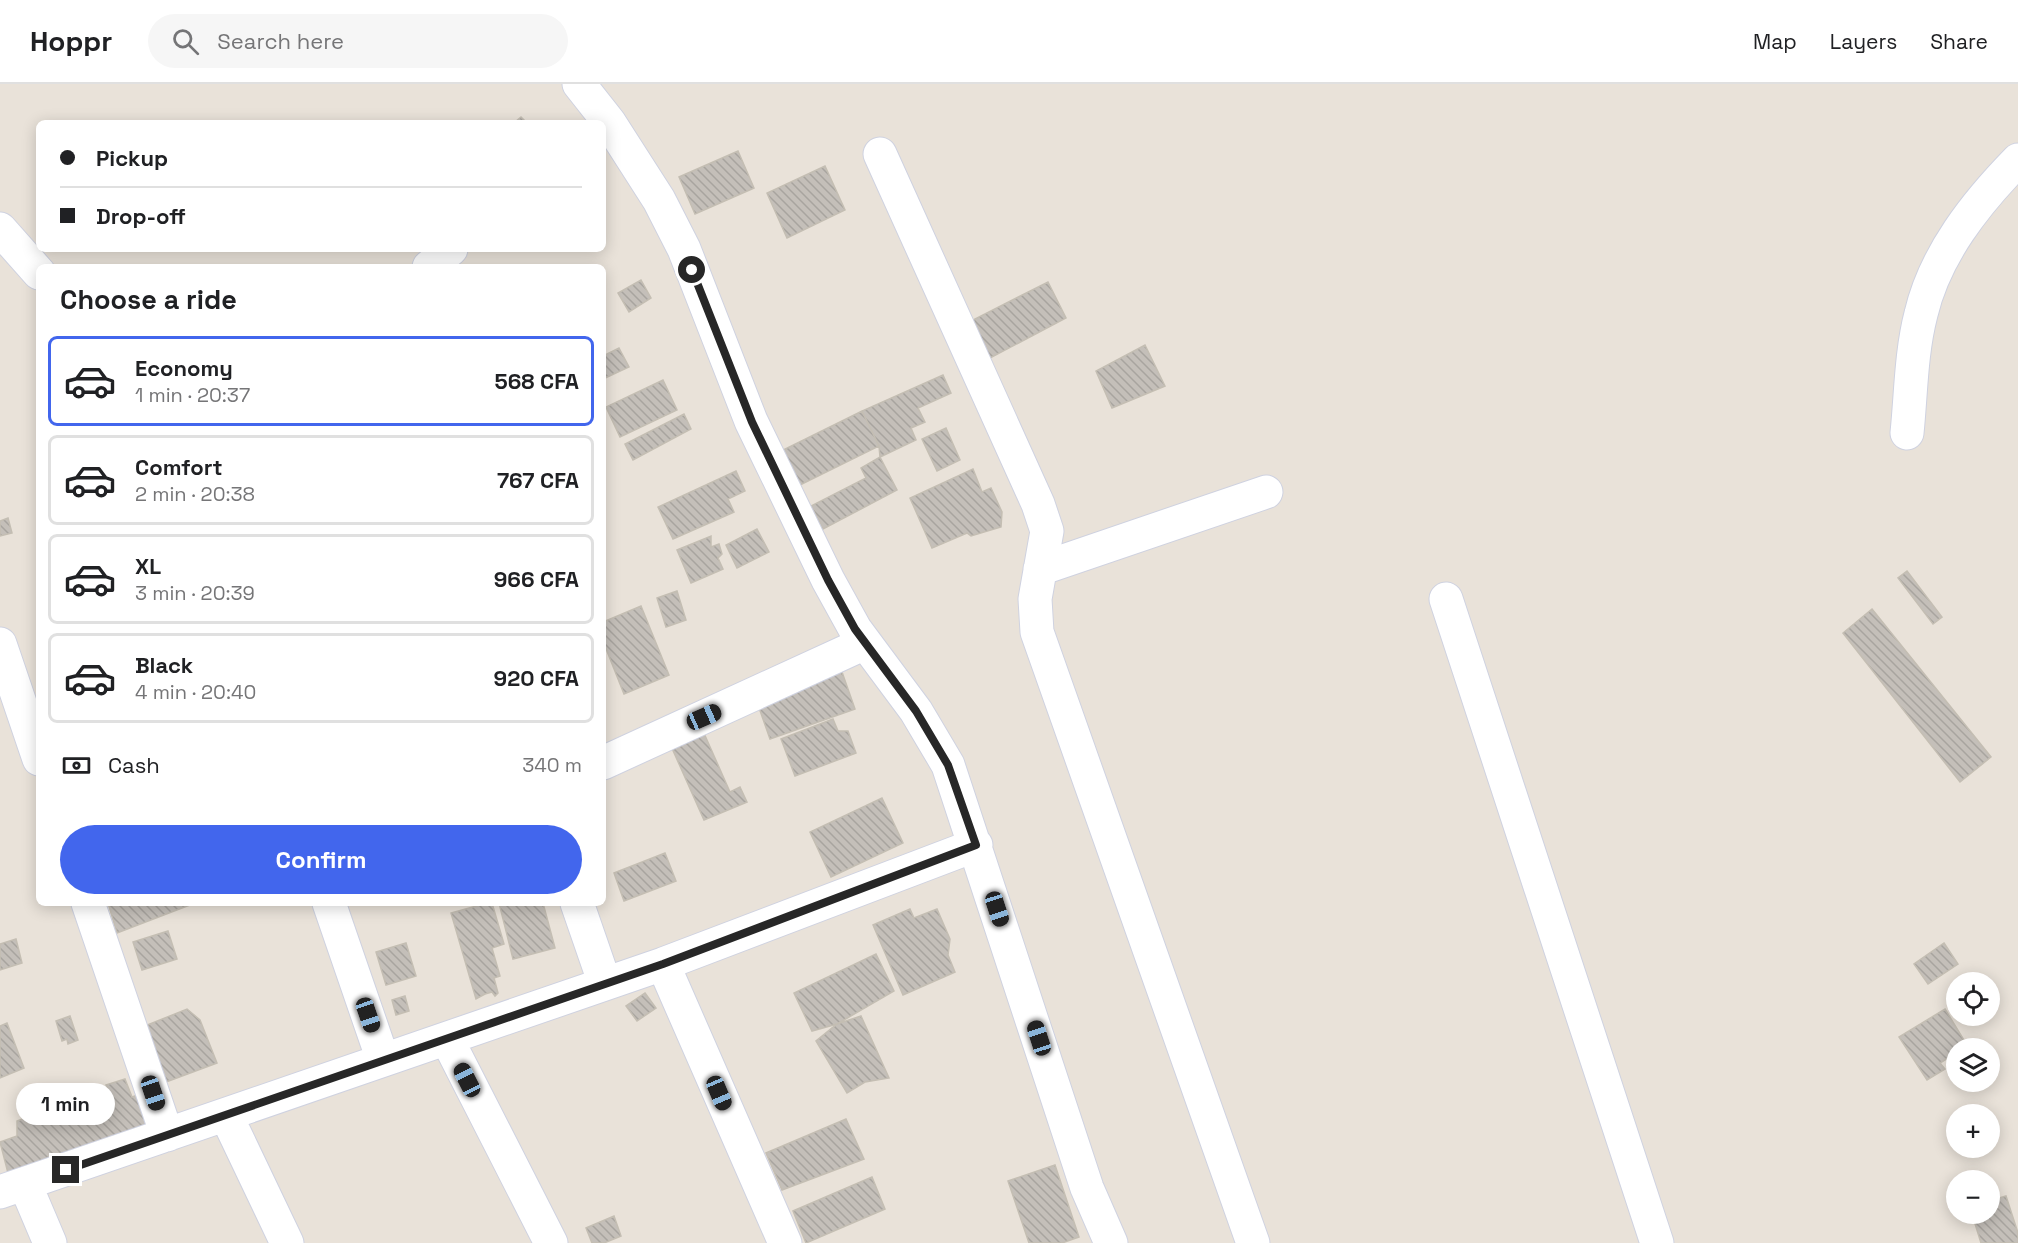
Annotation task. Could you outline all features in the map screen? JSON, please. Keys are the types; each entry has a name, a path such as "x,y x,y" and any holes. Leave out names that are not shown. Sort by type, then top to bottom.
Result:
{"street":[{"path":"579,84 603,120"},
{"path":"606,124 659,200 684,249 752,422 828,580 865,643 916,711 948,765 1087,1188 1111,1243"},
{"path":"880,154 1038,504 1047,531 1035,598 1037,632 1253,1243"},
{"path":"1907,433 1920,315 1932,279 1951,243 1992,186 2018,160"},
{"path":"0,229 36,270"},
{"path":"433,264 447,252"},
{"path":"1040,569 1266,492"},
{"path":"1446,599 1657,1243"},
{"path":"606,762 865,643"},
{"path":"0,644 36,750"},
{"path":"50,1243 13,1188 663,964 976,845"},
{"path":"89,906 167,1135"},
{"path":"330,906 383,1060"},
{"path":"578,906 605,984"},
{"path":"663,964 785,1243"},
{"path":"447,1039 550,1243"},
{"path":"226,1114 287,1243"}],"building":[{"path":"738,151 754,188 695,214 679,177"},
{"path":"825,166 845,210 787,238 767,193"},
{"path":"641,280 651,298 629,312 618,293"},
{"path":"1048,282 1066,318 990,358 971,321"},
{"path":"1145,345 1165,386 1112,408 1096,371"},
{"path":"619,348 629,367 606,378 606,354"},
{"path":"943,375 951,393 918,408 925,422 911,428 916,440 880,457 879,446 862,411"},
{"path":"663,380 677,410 620,437 606,407"},
{"path":"862,411 879,446 796,487 779,452"},
{"path":"684,414 691,429 633,460 625,444"},
{"path":"946,428 960,460 937,471 922,439"},
{"path":"880,457 897,490 823,529 811,506 866,478 861,468"},
{"path":"973,469 982,492 991,488 1002,512 1001,527 971,536 967,533 932,548 910,498"},
{"path":"736,471 745,491 728,499 734,512 673,539 658,507"},
{"path":"8,518 12,533 0,536 0,521"},
{"path":"757,529 769,552 737,568 726,545"},
{"path":"711,536 711,547 719,544 722,554 718,558 723,569 691,583 677,550"},
{"path":"1907,571 1942,617 1933,624 1898,578"},
{"path":"677,591 686,620 666,627 657,598"},
{"path":"641,606 669,675 624,694 606,649 606,621"},
{"path":"1872,609 1991,757 1960,782 1843,633"},
{"path":"842,672 855,709 770,739 757,702"},
{"path":"833,719 838,731 848,731 856,753 795,776 781,739"},
{"path":"699,722 730,792 740,787 747,802 704,820 667,737"},
{"path":"882,798 903,843 831,877 810,832"},
{"path":"665,853 676,881 624,901 614,873"},
{"path":"109,906 187,906 117,933"},
{"path":"476,906 493,906 504,944 492,948 500,976 494,978 498,993 495,996 492,992 476,999 451,913"},
{"path":"500,906 544,906 555,948 513,959"},
{"path":"910,909 914,918 937,909 950,939 948,955 955,972 903,995 873,925"},
{"path":"168,931 177,959 142,970 133,942"},
{"path":"16,939 22,963 0,970 0,944"},
{"path":"406,943 416,976 386,985 376,952"},
{"path":"1944,943 1958,964 1928,984 1914,964"},
{"path":"876,954 894,991 837,1024 812,1031 794,993"},
{"path":"645,993 656,1008 637,1021 626,1006"},
{"path":"405,996 409,1011 396,1015 392,1000"},
{"path":"187,1009 200,1020 217,1063 166,1082 145,1026"},
{"path":"1945,1009 1946,1026 1955,1026 1963,1038 1946,1038 1946,1059 1940,1063 1945,1069 1927,1080 1899,1037"},
{"path":"70,1016 78,1040 68,1044 67,1039 62,1041 56,1021"},
{"path":"861,1016 889,1078 865,1082 847,1093 816,1041 837,1024"},
{"path":"7,1023 24,1068 0,1078 0,1026"},
{"path":"125,1079 132,1097 138,1095 148,1125 8,1173 0,1142 17,1136 17,1121 38,1113 40,1117 109,1093 106,1085"},
{"path":"846,1119 864,1159 782,1190 766,1153"},
{"path":"1055,1165 1079,1237 1062,1243 1029,1243 1008,1181"},
{"path":"872,1177 885,1209 806,1243 793,1211"},
{"path":"2006,1196 2018,1233 2018,1243 1981,1243 1975,1224 2000,1224 2000,1198"},
{"path":"614,1216 621,1236 604,1243 592,1243 586,1228"}],"route":[{"path":"66,1170 663,964 976,845 948,765 916,711 855,629 828,580 752,422 692,270"}]}
